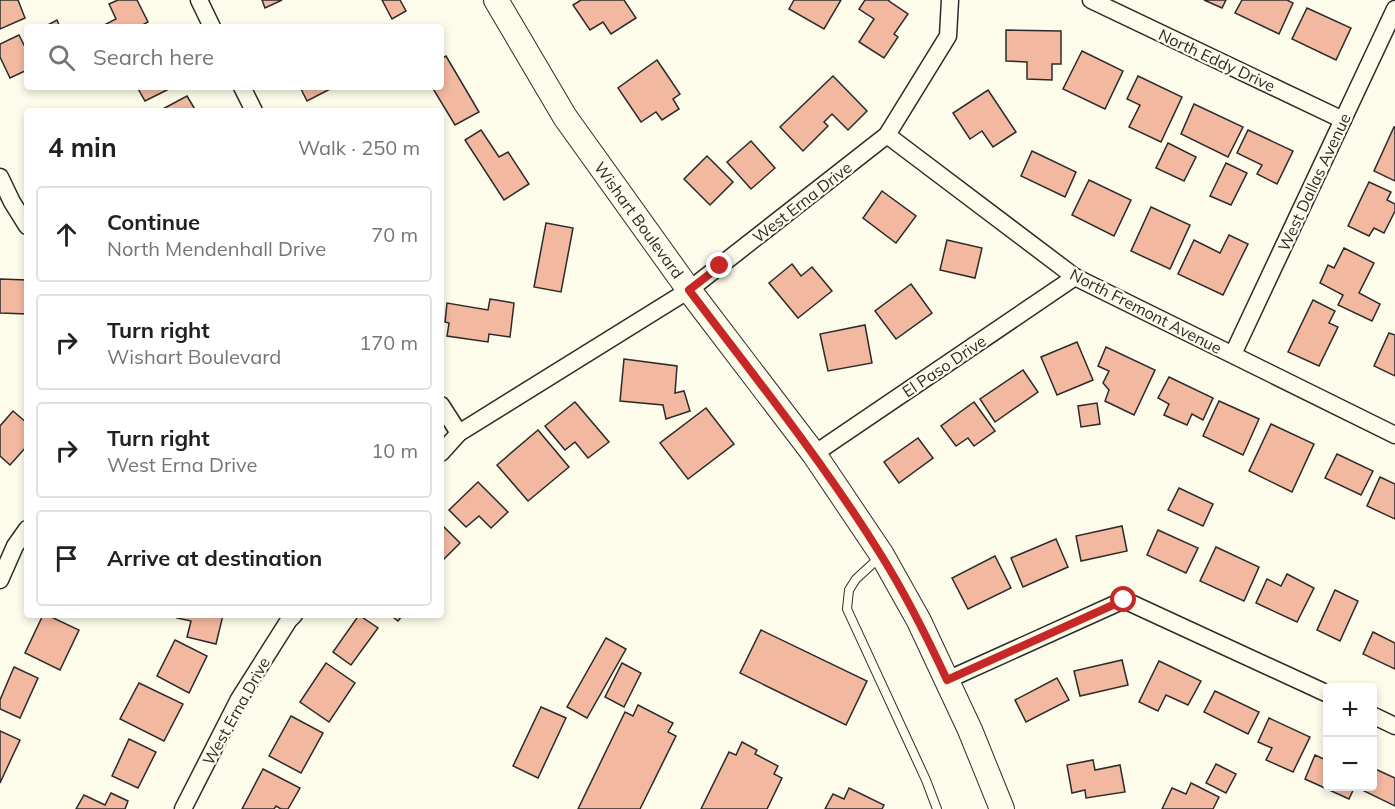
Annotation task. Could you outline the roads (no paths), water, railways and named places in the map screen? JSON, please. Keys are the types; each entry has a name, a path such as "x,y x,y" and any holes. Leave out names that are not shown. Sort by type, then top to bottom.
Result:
{"street":[{"path":"199,0 211,24"},
{"name":"Wishart Boulevard","path":"496,0 565,117 689,290 814,454 882,555 919,621 947,680 1002,809"},
{"name":"West Erna Drive","path":"444,450 459,433 689,290 887,135 948,36 950,0"},
{"name":"North Eddy Drive","path":"1091,0 1343,120"},
{"name":"West Dallas Avenue","path":"1233,354 1395,9"},
{"path":"244,90 252,108"},
{"name":"North Fremont Avenue","path":"887,135 1075,277 1395,435"},
{"path":"0,177 6,206 24,223"},
{"name":"El Paso Drive","path":"814,454 1075,277"},
{"path":"444,410 459,433"},
{"path":"0,580 15,546 24,534"},
{"path":"947,680 1124,600 1323,692"},
{"name":"West Erna Drive","path":"183,809 240,699 289,618"},
{"path":"1377,717 1395,726"}],"lane":[{"path":"882,555 856,579 849,590 847,609 926,780 937,809"}]}
